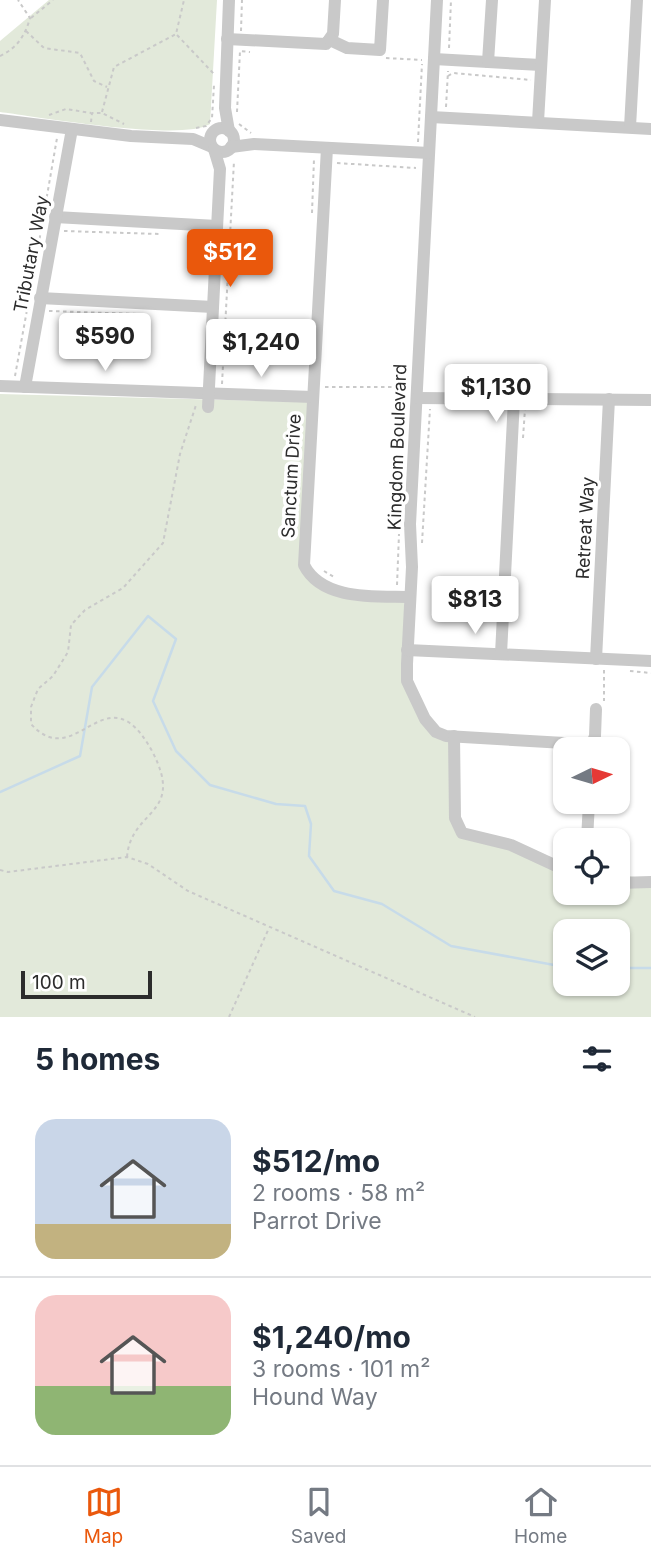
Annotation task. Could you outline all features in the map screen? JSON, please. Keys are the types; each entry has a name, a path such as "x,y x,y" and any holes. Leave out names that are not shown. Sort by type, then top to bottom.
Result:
{"street":[{"path":"208,407 203,393 213,307 220,169 229,136 229,0"},
{"path":"330,40 335,0"},
{"path":"330,40 347,48 380,50 383,0"},
{"name":"Kingdom Boulevard","path":"437,0 417,398 407,681 425,719 436,732 454,736 553,742"},
{"path":"488,62 492,0"},
{"path":"538,122 537,65 545,0"},
{"path":"630,127 637,0"},
{"path":"227,39 322,44 330,40"},
{"path":"434,60 537,65"},
{"path":"431,117 651,129"},
{"path":"0,120 89,131 194,134 214,131 254,144 429,153"},
{"name":"Tributary Way","path":"20,383 40,298 72,129"},
{"path":"214,131 229,136"},
{"path":"214,131 213,148 220,169"},
{"path":"194,134 213,148"},
{"path":"213,148 229,136"},
{"name":"Sanctum Drive","path":"327,148 304,565 318,579 349,595 409,597"},
{"path":"55,217 217,226"},
{"path":"40,298 213,307"},
{"path":"0,386 20,383 313,397"},
{"path":"417,398 651,400"},
{"path":"501,654 514,399"},
{"name":"Retreat Way","path":"594,664 609,399"},
{"path":"407,650 501,654 594,664 651,661"},
{"name":"Kingdom Boulevard","path":"595,737 600,709"},
{"path":"454,736 455,818 462,832 510,845 553,865"},
{"path":"630,883 651,883"}],"path":[{"path":"19,0 30,19"},
{"path":"0,55 10,51 26,31 30,19 53,0"},
{"path":"102,113 112,72 119,63 176,34 184,0"},
{"path":"241,32 242,0"},
{"path":"26,31 44,48 80,53 94,81 108,87"},
{"path":"176,34 215,75"},
{"path":"222,385 229,136 236,120 240,51 253,52"},
{"path":"194,134 212,118 216,62"},
{"path":"448,76 453,73 528,78 531,81 537,65"},
{"path":"46,116 66,109 102,113 129,126"},
{"path":"446,109 452,109"},
{"path":"89,131 92,113"},
{"path":"20,383 57,138 46,136"},
{"path":"61,231 166,234"},
{"path":"46,311 150,315"},
{"path":"324,387 407,387"},
{"path":"127,856 128,842 159,807 164,795 162,780 146,743 133,723 112,716 98,720 84,733 55,739 39,733 32,724 31,707 38,689 54,677 68,652 71,625 85,610 123,589 163,543 180,454 203,393"},
{"path":"422,548 430,409"},
{"path":"594,664 606,670 600,709"},
{"path":"0,870 8,872 127,856 148,864 188,891 475,1017"},
{"path":"229,1017 269,927"}],"green space":[{"path":"49,0 217,0 210,124 195,129 142,129 0,112 0,41"},
{"path":"0,394 308,402 301,565 347,596 404,599 405,682 423,721 452,739 460,835 553,862 553,905 630,905 630,876 651,879 651,1017 0,1017"}],"waterway":[{"path":"0,792 80,756 92,687 148,616 176,639 153,701 176,751 210,785 276,804 305,806 311,824 309,856 334,891 382,904 451,946 553,965"},
{"path":"630,968 651,968"}]}
